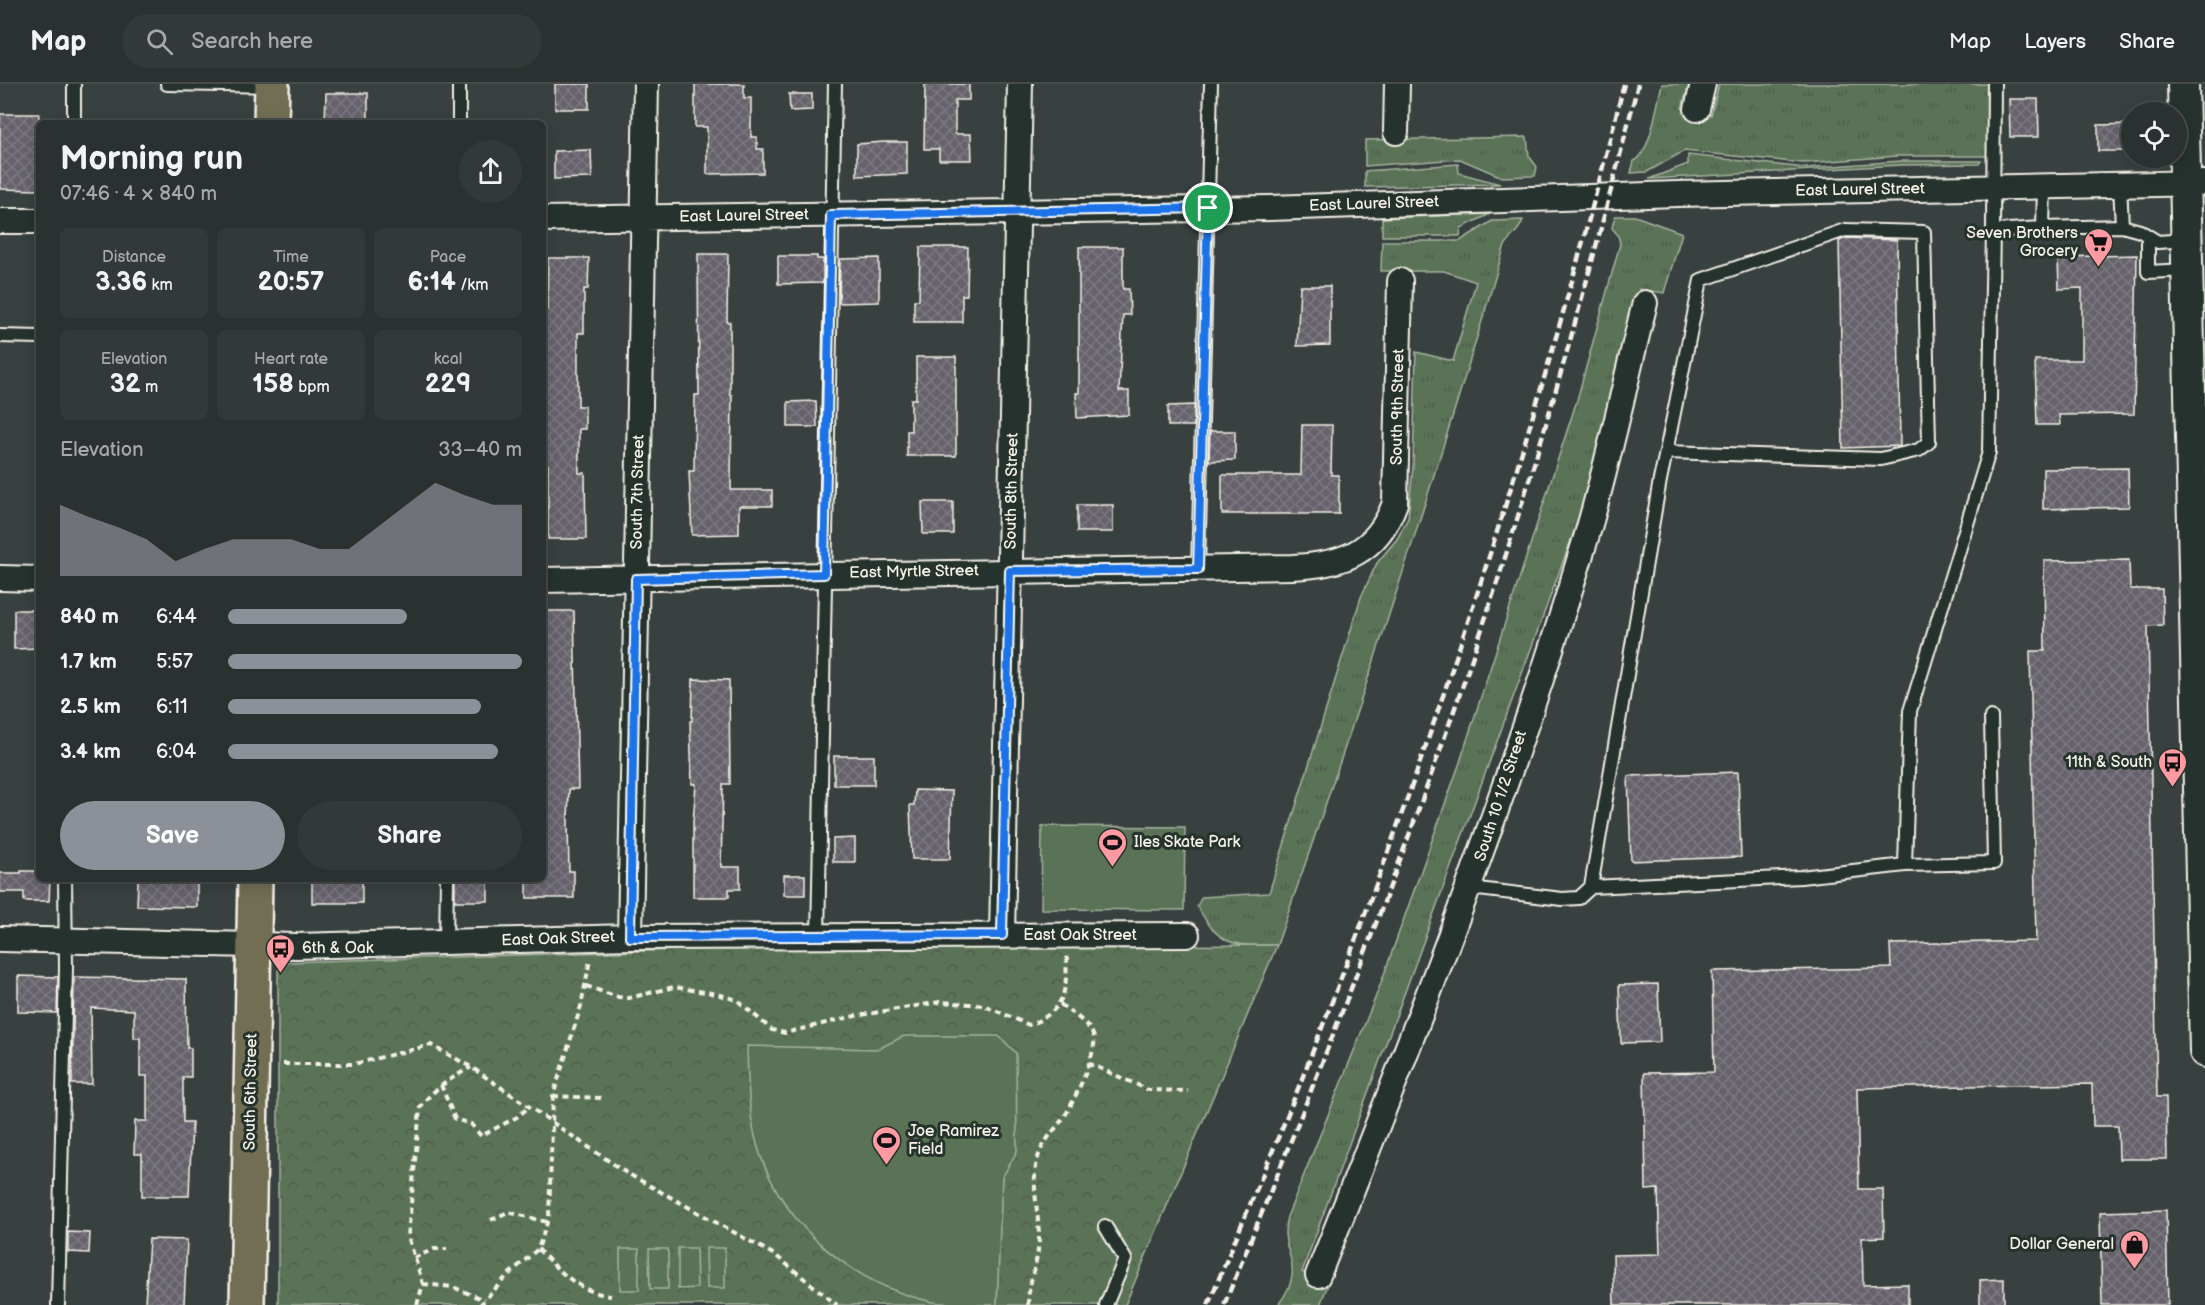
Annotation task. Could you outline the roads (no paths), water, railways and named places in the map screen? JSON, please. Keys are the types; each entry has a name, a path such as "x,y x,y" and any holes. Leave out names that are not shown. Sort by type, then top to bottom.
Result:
{"main road":[{"path":"271,120 272,85"},
{"name":"South 6th Street","path":"247,1305 255,882"}],"street":[{"name":"South 7th Street","path":"630,937 646,84"},
{"name":"South 8th Street","path":"1002,935 1020,84"},
{"path":"1396,132 1397,84"},
{"path":"1697,109 1703,84"},
{"path":"2183,84 2195,183 2187,240 2187,270 2201,774 2205,1052"},
{"name":"East Laurel Street","path":"546,219 1208,208 2195,183"},
{"path":"0,221 36,221"},
{"name":"South 9th Street","path":"1382,531 1395,503 1397,481 1400,281"},
{"name":"South 10 1/2 Street","path":"1318,1275 1470,888 1586,537 1645,303"},
{"name":"East Myrtle Street","path":"546,580 1198,569 1333,564 1364,548 1382,531"},
{"path":"0,578 36,579"},
{"name":"East Oak Street","path":"0,939 253,945 630,937 1187,935"}],"lane":[{"path":"74,84 74,120"},
{"path":"167,84 272,85"},
{"path":"459,84 459,120"},
{"path":"818,936 835,84"},
{"path":"1198,569 1211,84"},
{"path":"1905,865 1910,711 1989,452 1995,187 1994,84"},
{"path":"2120,184 2122,225"},
{"path":"2043,228 2044,186"},
{"path":"1993,231 2122,225 2158,242 2187,240"},
{"path":"1470,888 1562,899 1579,898 1591,887 1666,452 1701,280 1845,230 1924,232 1929,442 1918,450 1881,459 1666,452"},
{"path":"2148,236 2148,272 2187,270"},
{"path":"0,336 36,337"},
{"path":"1591,887 1801,877 1905,865 1994,863 1991,717"},
{"path":"58,1305 66,941 65,882"},
{"path":"446,942 447,882"},
{"path":"1105,1226 1125,1259 1106,1305"}],"railway":[{"path":"1208,1305 1305,1071 1351,950 1396,829 1481,583 1557,334 1624,84"},
{"path":"1224,1305 1348,995 1408,839 1464,682 1557,385 1638,84"}],"place":[{"name":"Seven Brothers Grocery","path":"2099,268"},
{"name":"11th & South","path":"2173,788"},
{"name":"Iles Skate Park","path":"1113,868"},
{"name":"6th & Oak","path":"281,974"},
{"name":"Joe Ramirez Field","path":"887,1166"},
{"name":"Dollar General","path":"2135,1270"}]}
